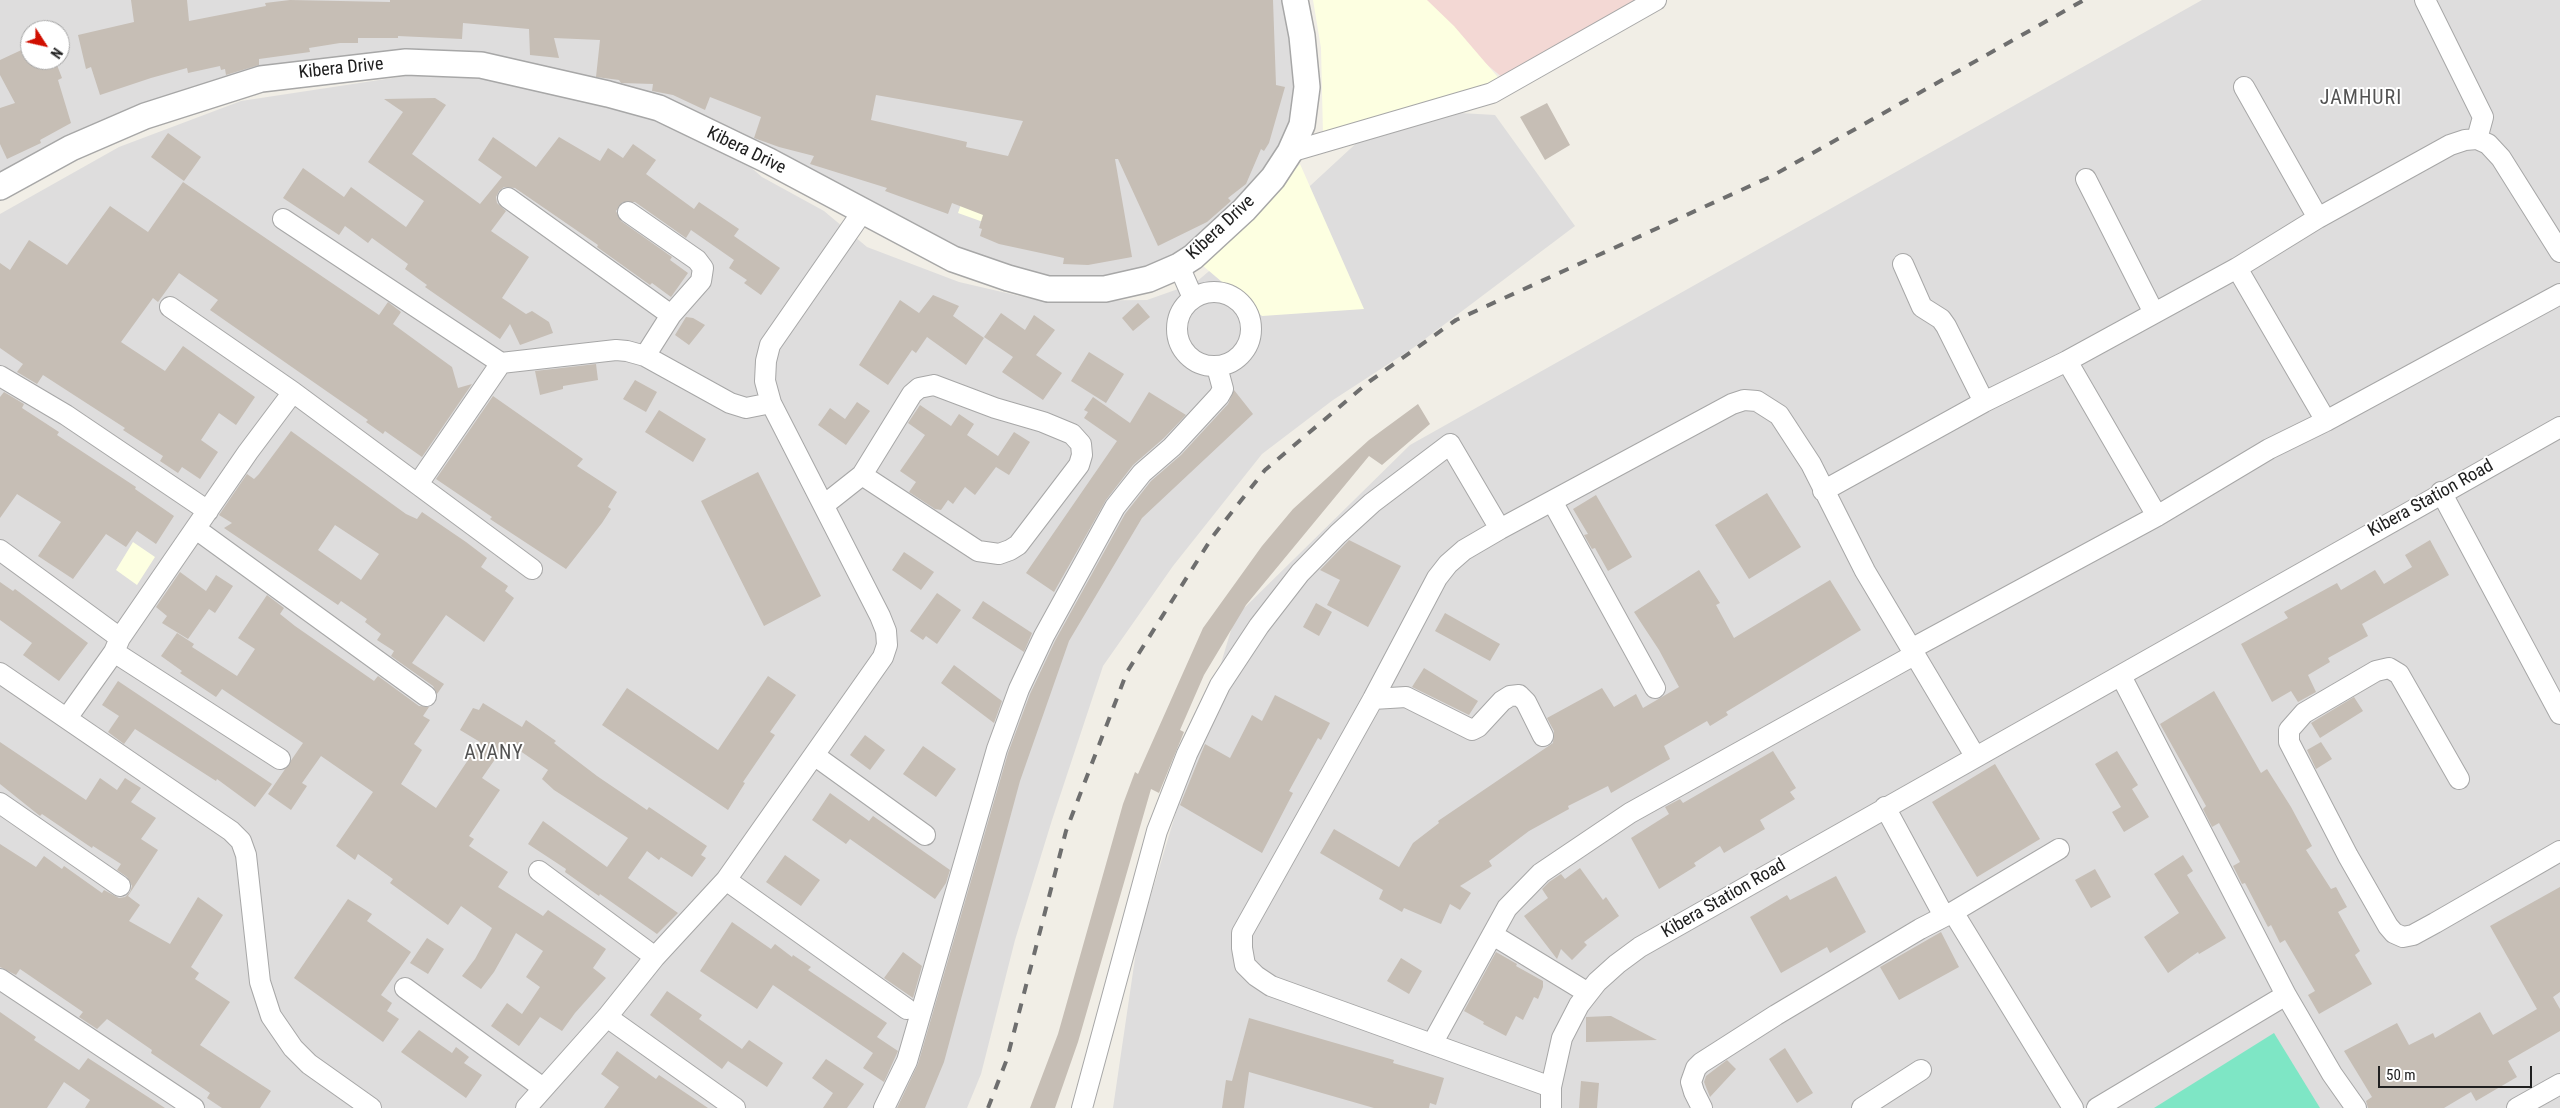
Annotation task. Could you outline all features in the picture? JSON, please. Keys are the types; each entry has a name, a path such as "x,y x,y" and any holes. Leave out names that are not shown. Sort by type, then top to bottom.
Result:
{"street":[{"name":"Kibera Drive","path":"0,187 71,148 145,116 235,86 294,74 367,65 431,62 481,65 608,94 658,108 770,161 953,259 1008,278 1048,289 1079,291 1122,287 1179,266 1193,257 1244,210 1273,178 1290,152 1302,125 1307,88 1302,36 1295,0"},
{"path":"1290,152 1492,93 1656,0"},
{"path":"2424,0 2482,117 2477,139"},
{"path":"2244,88 2318,218"},
{"path":"1823,491 1984,402 2067,361 2237,268 2318,218 2450,146 2465,140 2477,139 2488,144 2501,158 2560,252"},
{"path":"2086,179 2154,312"},
{"path":"508,198 671,315"},
{"path":"526,1108 607,1017 655,957 726,880 883,657 887,645 886,631 880,616 771,403 765,381 766,361 770,345 863,211"},
{"path":"628,212 697,260 703,268 701,281 671,315 645,356"},
{"path":"284,219 501,363 616,350 645,356 730,403 746,408 771,403"},
{"path":"1903,264 1922,307 1940,319 1946,326 1984,402"},
{"path":"1179,266 1193,298"},
{"path":"2237,268 2326,421"},
{"path":"1212,291 1231,295 1246,308 1252,326 1248,346 1235,361 1217,367 1197,363 1183,350 1176,332 1180,312 1193,298 1212,291"},
{"path":"1432,1044 1507,908 1541,872 1630,813 1912,652 2157,516 2269,449 2326,421 2560,294"},
{"path":"170,307 293,392 532,570"},
{"path":"2067,361 2157,516"},
{"path":"418,484 501,363"},
{"path":"884,1108 907,1061 995,758 1019,689 1044,636 1115,507 1142,473 1172,447 1219,396 1223,389 1217,367"},
{"path":"0,376 66,415 208,510"},
{"path":"824,505 862,475 900,410 912,394 925,386 934,386 1043,422 1072,434 1082,450 1078,465 1018,545 1000,554 978,551 862,475"},
{"path":"67,718 248,452 293,392"},
{"path":"1551,1087 1271,986 1256,976 1245,965 1242,948 1242,933 1373,699 1436,578 1464,550 1732,404 1744,400 1757,401 1779,415 1811,464 1865,571 1976,756"},
{"name":"Kibera Station Road","path":"1551,1108 1551,1087 1562,1038 1579,1005 1617,964 1640,947 1884,807 2303,573 2441,492 2560,427"},
{"path":"1082,1108 1158,831 1187,754 1220,685 1259,626 1300,573 1338,534 1372,502 1450,444 1500,529"},
{"path":"2441,492 2560,714"},
{"path":"1552,501 1656,688"},
{"path":"196,529 426,696"},
{"path":"0,550 117,645 280,759"},
{"path":"2459,779 2398,674 2389,668 2376,671 2304,713 2289,730 2289,742 2348,856 2388,926 2394,933 2403,938 2436,922 2560,851"},
{"path":"0,673 231,830 241,841 246,855 260,982 271,1016 293,1048 309,1064 372,1108"},
{"path":"2121,676 2286,995 2332,1074 2356,1108"},
{"path":"1373,699 1406,697 1472,730 1478,727 1510,696 1519,696 1526,702 1543,736"},
{"path":"814,755 925,835"},
{"path":"0,803 120,886"},
{"path":"1884,807 1949,914 2073,1108"},
{"path":"1702,1108 1694,1092 1692,1082 1696,1068 1701,1063 1776,1015 2059,849"},
{"path":"539,871 655,957"},
{"path":"726,880 907,1009"},
{"path":"1492,935 1588,994"},
{"path":"0,979 194,1108"},
{"path":"405,988 544,1088"},
{"path":"2097,1108 2286,995"},
{"path":"607,1017 735,1108"},
{"path":"1862,1108 1921,1070"},
{"path":"2517,1108 2560,1084"}],"shaded area":[{"path":"0,0 1291,0 1304,88 1287,150 1212,235 1121,283 1009,276 806,176 520,66 292,66 0,182"},
{"path":"1313,0 1427,0 1454,26 1502,82 1323,135 1321,48"},
{"path":"1409,0 1639,0 1503,78"},
{"path":"2202,0 2560,0 2560,1108 1113,1108 1138,938 1235,617 1410,445"},
{"name":"AYANY","path":"465,67 696,129 726,146 762,177 824,211 867,247 959,282 1041,301 1147,300 1195,283 1311,185 1363,137 1443,112 1495,115 1575,226 1413,348 1333,400 1262,454 1173,566 1103,666 1015,940 981,1074 967,1108 0,1108 0,214 119,147 241,101"},
{"path":"1300,164 1364,309 1262,316 1202,265"},
{"path":"962,201 985,209 997,227 958,213"},
{"path":"133,542 155,557 137,585 116,570"}],"green space":[{"path":"2274,1033 2320,1108 2154,1108"}],"building":[{"path":"131,0 187,0 189,21 266,6 265,3 290,0 390,2 390,0 1273,0 1276,85 1285,87 1269,143 1264,151 1261,149 1246,184 1228,198 1231,201 1207,222 1158,246 1118,159 1115,159 1132,257 1088,265 1063,264 1064,258 999,244 980,236 982,229 979,228 983,215 952,203 948,214 885,191 887,188 810,164 814,156 754,138 761,117 710,97 705,110 673,95 652,91 653,84 621,83 619,80 596,77 600,40 554,38 559,58 530,55 529,29 463,23 462,39 398,36 398,38 358,38 358,43 340,43 309,48 310,52 259,59 259,65 226,75 225,69 221,70 220,66 188,73 187,68 100,95 91,67 86,69 78,35 134,22","holes":["876,95 1023,121 1008,156 966,147 967,142 871,120"]},
{"path":"20,51 20,70 59,70 62,78 58,80 71,123 40,140 41,143 7,159 0,144 0,108 15,103 0,75 0,60"},
{"path":"435,98 446,105 412,154 480,204 502,177 478,160 493,137 536,167 559,137 600,161 608,148 623,158 633,144 656,160 646,174 694,209 699,202 739,229 734,236 780,268 761,295 744,283 747,280 729,268 734,260 691,230 686,238 635,202 623,202 616,211 621,221 672,257 670,260 688,273 671,297 652,283 650,285 597,247 598,245 515,188 504,187 496,197 497,203 506,211 491,231 529,257 502,298 526,314 532,311 549,322 553,333 520,345 510,324 500,339 425,287 427,285 405,269 408,264 372,238 368,243 345,226 339,235 283,198 303,168 344,197 351,187 406,227 424,201 368,162 403,112 384,99"},
{"path":"1547,103 1570,145 1545,160 1520,117"},
{"path":"168,133 201,157 184,181 151,157"},
{"path":"183,182 379,315 388,302 401,312 393,324 452,367 458,388 472,384 422,457 385,431 383,434 366,422 368,420 210,310 218,300 179,273 158,302 153,298 121,342 165,371 183,346 255,397 236,425 219,413 201,440 218,452 200,479 182,467 178,473 160,461 163,456 123,430 125,428 43,375 37,384 17,372 23,364 0,348 0,263 10,270 29,240 67,265 110,206 148,232"},
{"path":"933,295 959,306 953,316 984,338 966,365 927,337 916,353 912,350 888,385 859,365 900,300 919,313"},
{"path":"1138,303 1150,317 1133,331 1122,318"},
{"path":"1001,313 1025,330 1034,315 1055,330 1036,355 1062,373 1043,400 1002,372 1013,357 984,337"},
{"path":"686,317 693,318 705,325 689,345 675,335"},
{"path":"1089,352 1124,374 1106,403 1071,381"},
{"path":"596,364 598,380 563,386 563,389 540,395 535,371"},
{"path":"635,380 657,392 646,412 623,399"},
{"path":"1234,390 1253,414 1142,518 1069,641 1020,781 944,1062 925,1108 897,1108 918,1064 1008,753 1030,694 1055,641 1125,514 1151,481 1181,455 1228,404"},
{"path":"4,392 24,404 22,408 59,432 57,435 136,487 135,489 174,516 156,544 137,531 126,547 106,534 73,579 38,556 61,522 17,494 0,518 0,397"},
{"path":"1149,392 1186,415 1164,438 1133,465 1106,500 1054,592 1026,573 1117,441 1084,418 1088,412 1084,410 1093,397 1130,423"},
{"path":"493,396 583,459 577,466 617,492 608,507 611,509 602,523 566,569 490,519 492,517 436,479"},
{"path":"857,402 870,411 846,445 818,425 830,408 845,419"},
{"path":"1418,404 1430,424 1382,465 1369,456 1246,605 1204,675 1180,730 1184,732 1159,793 1151,789 1078,1042 1055,1108 1030,1108 1058,1034 1123,804 1135,772 1138,774 1203,628 1262,546 1293,509 1369,440"},
{"path":"920,405 951,426 959,414 974,424 967,435 998,456 1014,432 1030,442 1009,475 996,467 975,495 965,487 953,504 948,500 941,510 935,509 909,492 916,482 900,471 925,435 908,423"},
{"path":"659,410 706,439 693,462 645,432"},
{"path":"291,431 406,514 417,519 422,512 466,542 487,558 481,567 508,586 505,591 514,598 484,642 446,615 412,663 444,684 437,694 433,686 391,656 394,651 377,640 381,634 365,622 367,619 341,601 338,605 224,528 232,523 219,515 247,474 254,479","holes":["335,525 379,554 361,580 318,550"]},
{"path":"758,472 821,596 764,626 701,501"},
{"path":"1767,493 1801,547 1749,579 1715,525"},
{"path":"1596,495 1632,557 1608,571 1595,548 1592,549 1584,535 1588,534 1573,509"},
{"path":"1349,540 1401,566 1368,627 1327,605 1340,580 1320,570"},
{"path":"2430,540 2449,575 2362,624 2368,636 2328,658 2330,662 2308,675 2316,692 2298,702 2291,691 2272,702 2241,644 2288,618 2284,612 2337,583 2341,590 2375,570 2384,584 2412,567 2405,555"},
{"path":"904,552 934,572 921,590 892,570"},
{"path":"1699,570 1720,603 1716,605 1734,638 1830,580 1861,630 1726,712 1728,715 1710,726 1707,721 1664,746 1670,759 1611,793 1608,786 1568,806 1569,809 1529,831 1489,861 1492,866 1460,886 1471,893 1460,910 1450,904 1441,924 1404,908 1402,912 1379,899 1383,890 1320,853 1334,829 1399,867 1413,843 1439,823 1438,821 1553,743 1554,731 1547,718 1602,688 1614,707 1636,694 1643,708 1679,687 1659,650 1634,612"},
{"path":"180,572 206,591 216,575 233,586 215,613 209,609 188,639 162,623 167,616 156,607"},
{"path":"0,582 13,591 15,589 88,643 59,681 23,655 32,643 0,620"},
{"path":"937,593 961,610 937,644 926,636 923,640 910,631"},
{"path":"267,595 284,608 280,614 374,681 378,676 419,706 429,707 423,716 430,720 414,744 422,750 401,784 436,808 480,742 460,730 473,708 479,710 483,703 522,727 526,720 556,741 554,743 597,776 647,810 649,807 707,846 701,855 706,858 692,877 661,857 659,860 647,851 628,878 678,913 657,934 600,894 599,896 565,872 566,869 528,844 543,821 607,867 628,838 554,790 542,779 548,770 507,742 482,778 500,790 469,836 474,839 469,846 508,872 498,887 543,916 548,910 606,949 593,968 606,978 562,1031 540,1017 519,1046 491,1026 507,1003 522,1014 540,987 526,977 543,951 516,933 494,972 481,989 462,976 475,959 492,928 461,906 448,925 390,883 393,879 358,854 355,860 336,846 373,792 321,756 302,783 307,786 291,810 268,794 303,743 222,689 216,697 180,673 182,671 161,656 177,633 194,644 192,647 237,676 255,649 238,638"},
{"path":"983,601 1032,633 1024,652 972,618"},
{"path":"1316,603 1332,612 1319,636 1303,627"},
{"path":"1445,613 1500,644 1490,661 1435,631"},
{"path":"954,665 1002,701 994,723 941,683"},
{"path":"1424,668 1478,701 1469,715 1412,687"},
{"path":"768,676 796,695 770,732 775,735 743,782 745,783 728,810 602,725 627,688 718,750"},
{"path":"118,681 272,784 255,807 217,779 216,781 135,729 124,744 108,732 119,716 102,705"},
{"path":"2214,691 2261,773 2267,769 2291,807 2312,846 2306,850 2331,889 2336,887 2347,907 2338,912 2360,951 2355,955 2372,984 2319,1014 2308,995 2315,991 2285,940 2280,943 2271,925 2268,927 2245,883 2242,884 2233,866 2240,862 2219,823 2212,827 2203,809 2206,806 2160,724"},
{"path":"1275,695 1330,723 1321,740 1318,738 1289,791 1293,793 1262,853 1180,805 1205,744 1230,758 1252,715 1262,721"},
{"path":"2354,697 2363,711 2320,738 2311,723"},
{"path":"865,735 885,750 870,770 850,755"},
{"path":"0,742 86,800 100,778 117,790 125,778 141,788 131,802 156,818 141,839 158,850 128,896 140,905 129,921 170,944 198,897 223,915 191,967 199,973 195,979 230,1002 200,1045 271,1091 260,1108 222,1108 207,1098 210,1093 151,1053 152,1050 107,1019 97,1029 79,1017 83,1012 20,969 16,975 0,967 0,844 36,867 44,856 62,869 64,866 102,893 104,890 119,898 125,897 130,892 132,886 127,877 117,870 121,864 93,846 92,848 42,814 40,816 0,784"},
{"path":"2321,742 2332,759 2316,769 2307,750"},
{"path":"923,746 956,769 936,797 903,774"},
{"path":"1773,751 1796,788 1790,792 1795,799 1760,820 1765,829 1724,853 1720,846 1694,863 1696,866 1659,889 1631,838 1669,814 1665,807 1680,799 1683,803"},
{"path":"2117,751 2138,785 2132,789 2149,817 2124,832 2112,812 2121,807 2095,764"},
{"path":"1995,764 2040,839 1977,877 1932,802"},
{"path":"830,793 869,821 873,816 950,870 946,883 935,899 850,839 846,844 812,820"},
{"path":"785,855 820,880 801,906 766,882"},
{"path":"2183,855 2193,871 2187,875 2226,938 2199,954 2198,952 2168,973 2144,937 2179,913 2154,874"},
{"path":"1580,868 1603,900 1606,897 1619,916 1584,942 1587,945 1572,960 1561,949 1557,959 1524,916 1548,898 1542,889 1549,882 1561,874 1565,879"},
{"path":"2095,869 2111,897 2091,908 2075,880"},
{"path":"1836,876 1866,932 1830,953 1827,947 1781,973 1750,917 1787,895 1790,900"},
{"path":"2560,887 2560,992 2553,997 2560,1009 2560,1031 2508,1061 2517,1077 2476,1101 2471,1092 2444,1108 2368,1108 2366,1101 2372,1097 2344,1051 2397,1023 2409,1045 2433,1033 2435,1038 2480,1012 2493,1035 2537,1009 2490,926"},
{"path":"348,899 372,914 367,921 411,952 381,995 392,1003 387,1011 399,1019 383,1042 294,978"},
{"path":"732,922 771,949 775,944 792,957 793,955 811,967 808,970 887,1023 877,1037 898,1051 884,1082 863,1068 873,1053 773,985 757,1009 700,971"},
{"path":"1941,932 1959,967 1899,1000 1880,967"},
{"path":"427,938 444,949 428,974 410,963"},
{"path":"903,952 922,966 913,998 884,978"},
{"path":"1496,952 1543,981 1543,987 1538,999 1534,997 1523,1020 1516,1016 1506,1036 1464,1011"},
{"path":"1401,958 1422,971 1409,994 1387,981"},
{"path":"667,991 702,1015 699,1019 742,1049 749,1040 783,1063 767,1087 728,1061 722,1069 650,1015"},
{"path":"0,1012 36,1037 34,1040 79,1070 88,1058 165,1108 85,1108 90,1100 64,1082 47,1108 0,1108"},
{"path":"1611,1016 1657,1040 1586,1042 1586,1017"},
{"path":"1249,1018 1394,1060 1393,1063 1444,1078 1436,1105 1430,1103 1429,1108 1374,1108 1249,1072 1244,1108 1222,1108 1226,1080 1232,1081"},
{"path":"419,1030 452,1053 456,1047 469,1057 464,1063 482,1075 466,1098 401,1052"},
{"path":"1785,1048 1813,1093 1797,1103 1769,1059"},
{"path":"617,1051 656,1079 659,1075 708,1108 604,1108 619,1087 601,1074"},
{"path":"826,1059 864,1084 847,1108 823,1108 833,1093 812,1078"},
{"path":"1727,1060 1736,1069 1710,1097 1704,1082 1706,1076"},
{"path":"1581,1081 1599,1083 1597,1108 1579,1108"}],"railway":[{"path":"988,1108 1007,1059 1066,831 1127,672 1213,536 1265,470 1370,381 1456,320 1772,176 2084,0"}],"district":[{"name":"JAMHURI","path":"2361,99"},
{"name":"AYANY","path":"494,754"}]}
